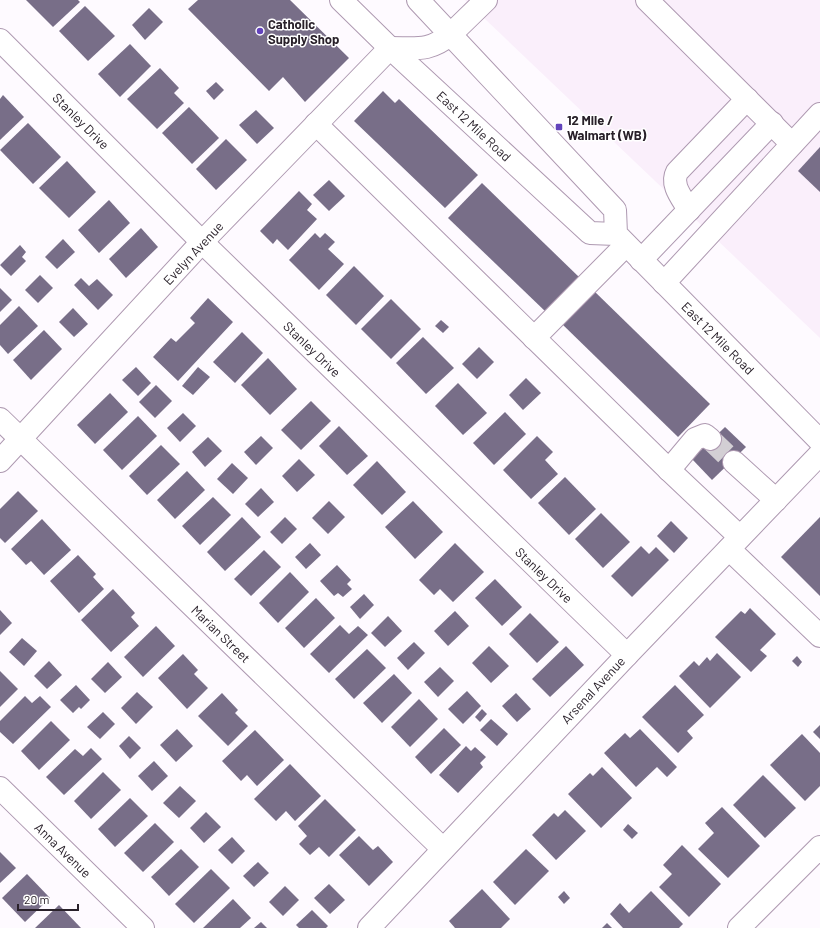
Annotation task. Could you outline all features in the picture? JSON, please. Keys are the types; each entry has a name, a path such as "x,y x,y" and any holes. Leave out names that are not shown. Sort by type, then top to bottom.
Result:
{"street":[{"name":"East 12 Mile Road","path":"341,0 390,48 590,233 628,246 817,432"},
{"path":"390,48 425,48 434,46 451,34 486,0"},
{"path":"647,0 792,144"},
{"path":"428,3 451,34 615,210 628,246"},
{"name":"Stanley Drive","path":"0,40 202,242 627,655"},
{"name":"Evelyn Avenue","path":"0,461 202,242 390,48"},
{"path":"689,210 674,184 674,178 677,172 711,139 747,99"},
{"path":"664,283 820,114"},
{"path":"534,338 628,246 689,210 730,165 772,123"},
{"path":"316,124 669,470 820,636"},
{"path":"711,139 730,165"},
{"name":"Marian Street","path":"0,419 443,849"},
{"path":"669,470 695,439 705,435 710,439"},
{"name":"Arsenal Avenue","path":"369,928 627,655 820,454"},
{"path":"734,462 776,500"},
{"name":"Anna Avenue","path":"0,788 142,928"},
{"path":"739,928 820,847"}],"shaded area":[{"path":"465,0 820,0 820,338"}],"building":[{"path":"26,0 78,0 80,2 53,27"},
{"path":"198,0 290,0 349,58 305,102 283,77 269,91 188,9"},
{"path":"85,6 115,36 88,61 59,31"},
{"path":"149,8 163,22 145,40 132,25"},
{"path":"130,44 151,66 120,97 98,74"},
{"path":"160,68 179,88 174,93 184,103 157,129 127,99"},
{"path":"216,82 224,90 214,100 206,91"},
{"path":"383,91 395,103 399,99 478,175 445,208 354,121"},
{"path":"3,95 24,117 0,140 0,99"},
{"path":"189,107 219,138 192,164 162,133"},
{"path":"256,110 274,128 257,144 239,125"},
{"path":"28,123 61,157 33,184 0,150"},
{"path":"226,139 247,160 216,190 196,169"},
{"path":"820,147 820,192 798,171"},
{"path":"67,161 96,192 69,218 39,188"},
{"path":"329,180 345,196 329,211 313,195"},
{"path":"482,183 580,278 547,313 448,218"},
{"path":"299,191 312,204 307,210 317,219 288,250 277,239 273,244 260,231"},
{"path":"109,200 130,223 99,253 78,230"},
{"path":"141,228 158,247 126,278 109,259"},
{"path":"315,233 320,238 325,233 335,242 328,249 344,264 319,290 289,260"},
{"path":"63,239 75,252 57,269 45,257"},
{"path":"20,245 26,252 22,257 26,261 11,276 0,265"},
{"path":"354,266 384,296 356,325 326,295"},
{"path":"40,275 53,288 38,303 25,290"},
{"path":"81,278 89,286 97,279 113,295 98,310 74,285"},
{"path":"0,288 12,300 0,312"},
{"path":"593,290 710,404 678,437 561,323"},
{"path":"208,298 233,322 178,381 153,357 171,338 176,342 195,323 190,318"},
{"path":"391,299 421,329 391,359 361,329"},
{"path":"19,306 38,326 8,354 0,345 0,325"},
{"path":"73,308 88,324 74,337 59,322"},
{"path":"441,320 449,327 443,333 435,326"},
{"path":"44,330 62,349 31,380 13,360"},
{"path":"242,332 263,353 235,383 213,362"},
{"path":"423,337 454,368 426,394 396,363"},
{"path":"479,347 494,362 477,379 462,364"},
{"path":"268,358 297,389 270,415 241,385"},
{"path":"136,367 151,383 138,396 122,380"},
{"path":"198,367 210,377 193,395 182,386"},
{"path":"526,378 541,393 523,410 509,395"},
{"path":"458,383 487,413 463,435 435,406"},
{"path":"156,385 172,401 155,418 139,402"},
{"path":"110,393 128,412 95,444 77,425"},
{"path":"311,401 331,421 301,450 281,430"},
{"path":"505,412 526,434 494,465 473,443"},
{"path":"183,413 196,426 180,442 167,428"},
{"path":"138,416 157,436 122,470 103,450"},
{"path":"339,426 368,456 347,475 319,446"},
{"path":"725,427 746,447 712,480 692,459"},
{"path":"261,436 273,448 256,465 244,452"},
{"path":"537,436 553,452 545,460 558,474 531,499 503,470"},
{"path":"208,437 222,451 205,467 192,452"},
{"path":"161,445 180,464 147,495 129,476"},
{"path":"299,459 315,475 297,492 282,476"},
{"path":"377,461 406,492 382,515 353,485"},
{"path":"232,463 248,478 233,494 217,479"},
{"path":"187,471 205,490 175,519 157,500"},
{"path":"565,477 596,509 569,535 538,503"},
{"path":"261,488 274,502 258,517 245,504"},
{"path":"18,491 38,511 5,543 0,538 0,509"},
{"path":"213,497 231,515 200,545 182,526"},
{"path":"329,501 345,517 328,534 312,518"},
{"path":"413,501 443,532 415,559 385,527"},
{"path":"601,513 630,542 603,568 575,539"},
{"path":"242,517 261,537 225,571 207,552"},
{"path":"285,517 297,529 282,544 270,532"},
{"path":"820,517 820,596 781,557"},
{"path":"42,519 71,550 44,575 31,561 26,565 11,549"},
{"path":"671,521 688,538 674,553 657,536"},
{"path":"310,543 321,555 306,569 295,557"},
{"path":"455,543 484,572 453,602 440,589 434,595 419,580"},
{"path":"641,546 649,554 656,547 669,560 632,597 611,576"},
{"path":"264,550 281,567 251,596 234,579"},
{"path":"78,555 96,574 93,577 104,589 79,613 50,581"},
{"path":"337,565 351,580 347,584 352,589 343,597 338,593 334,596 320,581"},
{"path":"290,572 309,592 278,623 259,603"},
{"path":"495,579 522,607 502,626 475,598"},
{"path":"113,589 135,613 131,617 139,626 111,652 81,620"},
{"path":"364,594 374,605 360,619 350,607"},
{"path":"316,598 335,618 304,648 285,628"},
{"path":"750,608 776,634 760,650 767,656 751,672 715,637 741,611 745,614"},
{"path":"0,610 12,623 0,635"},
{"path":"455,611 469,626 448,646 434,631"},
{"path":"530,613 559,642 537,663 509,634"},
{"path":"388,616 402,631 385,647 371,633"},
{"path":"340,625 349,634 358,626 368,635 329,673 310,654"},
{"path":"156,626 175,646 143,677 124,657"},
{"path":"22,638 37,651 24,666 9,652"},
{"path":"414,642 425,653 408,670 397,658"},
{"path":"489,646 509,666 491,683 472,663"},
{"path":"566,646 584,665 550,697 532,679"},
{"path":"367,649 386,668 354,699 335,679"},
{"path":"717,653 741,677 710,708 679,676 694,661 699,666 707,657 710,661"},
{"path":"183,654 198,670 194,674 208,688 187,709 158,678"},
{"path":"797,656 802,662 798,667 792,661"},
{"path":"49,661 62,675 47,689 34,676"},
{"path":"108,662 122,677 105,693 91,679"},
{"path":"440,667 454,681 438,697 424,682"},
{"path":"0,671 18,689 0,707"},
{"path":"394,674 412,693 382,723 363,703"},
{"path":"76,685 90,700 81,709 79,707 73,713 60,700"},
{"path":"675,685 704,715 687,731 693,738 678,753 642,717"},
{"path":"467,691 481,706 463,724 448,709"},
{"path":"137,692 153,707 136,724 121,708"},
{"path":"222,693 238,710 235,713 248,726 228,746 198,716"},
{"path":"516,693 531,709 517,722 502,706"},
{"path":"25,696 32,703 40,696 51,707 13,744 0,732 0,721"},
{"path":"419,699 438,719 410,747 391,727"},
{"path":"482,709 487,714 480,722 475,717"},
{"path":"103,712 115,724 100,739 87,727"},
{"path":"491,719 508,734 497,746 480,730"},
{"path":"51,721 70,740 39,770 21,751"},
{"path":"820,725 820,739 813,732"},
{"path":"444,728 461,745 431,774 415,757"},
{"path":"177,729 193,746 176,762 160,745"},
{"path":"640,729 677,767 667,777 657,767 636,787 604,753 625,733 630,738"},
{"path":"255,730 284,760 257,786 247,775 241,781 222,761"},
{"path":"802,734 820,753 820,786 805,801 770,765"},
{"path":"129,736 141,748 130,759 119,746"},
{"path":"466,746 471,751 475,747 486,757 480,763 483,767 458,793 439,775"},
{"path":"91,748 102,759 64,795 46,777 75,749 83,756"},
{"path":"154,761 168,776 152,791 138,776"},
{"path":"290,764 321,796 295,821 286,811 276,821 254,799"},
{"path":"602,767 632,798 601,828 568,794 590,773 593,776"},
{"path":"103,772 121,790 91,819 74,801"},
{"path":"763,775 796,808 765,838 733,805"},
{"path":"180,786 196,801 179,818 163,803"},
{"path":"130,798 148,816 115,847 98,829"},
{"path":"325,799 356,830 329,857 319,847 310,855 299,844 307,836 298,826"},
{"path":"722,807 760,846 728,878 698,849 714,833 705,823"},
{"path":"565,810 586,831 556,860 532,835 554,813 558,817"},
{"path":"206,812 221,827 204,843 190,828"},
{"path":"155,823 174,842 143,872 124,853"},
{"path":"628,824 638,833 632,839 623,830"},
{"path":"359,836 373,850 378,846 393,862 369,886 339,855"},
{"path":"232,837 245,851 232,864 218,850"},
{"path":"682,845 721,884 689,917 659,887 672,874 663,865"},
{"path":"181,849 199,867 169,896 151,877"},
{"path":"526,849 549,871 515,905 493,882"},
{"path":"0,852 16,868 0,883"},
{"path":"258,862 269,873 254,887 243,876"},
{"path":"211,869 230,888 194,923 175,904"},
{"path":"27,874 50,898 25,922 2,898"},
{"path":"329,884 345,900 330,914 314,898"},
{"path":"285,886 299,900 283,916 269,902"},
{"path":"482,889 510,919 501,928 455,928 449,921"},
{"path":"564,891 570,898 564,904 558,897"},
{"path":"651,891 683,924 679,928 623,928 610,914 620,903 629,913"},
{"path":"233,899 251,918 240,928 203,928"},
{"path":"59,905 81,928 35,928"},
{"path":"312,910 328,926 326,928 299,928 296,925"},
{"path":"261,922 267,928 254,928"},
{"path":"607,923 612,928 602,928"}],"tunnel":[{"path":"710,439 734,462"}],"place":[{"name":"Catholic Supply Shop","path":"260,31"},
{"name":"12 Mile / Walmart (WB)","path":"559,127"}]}
